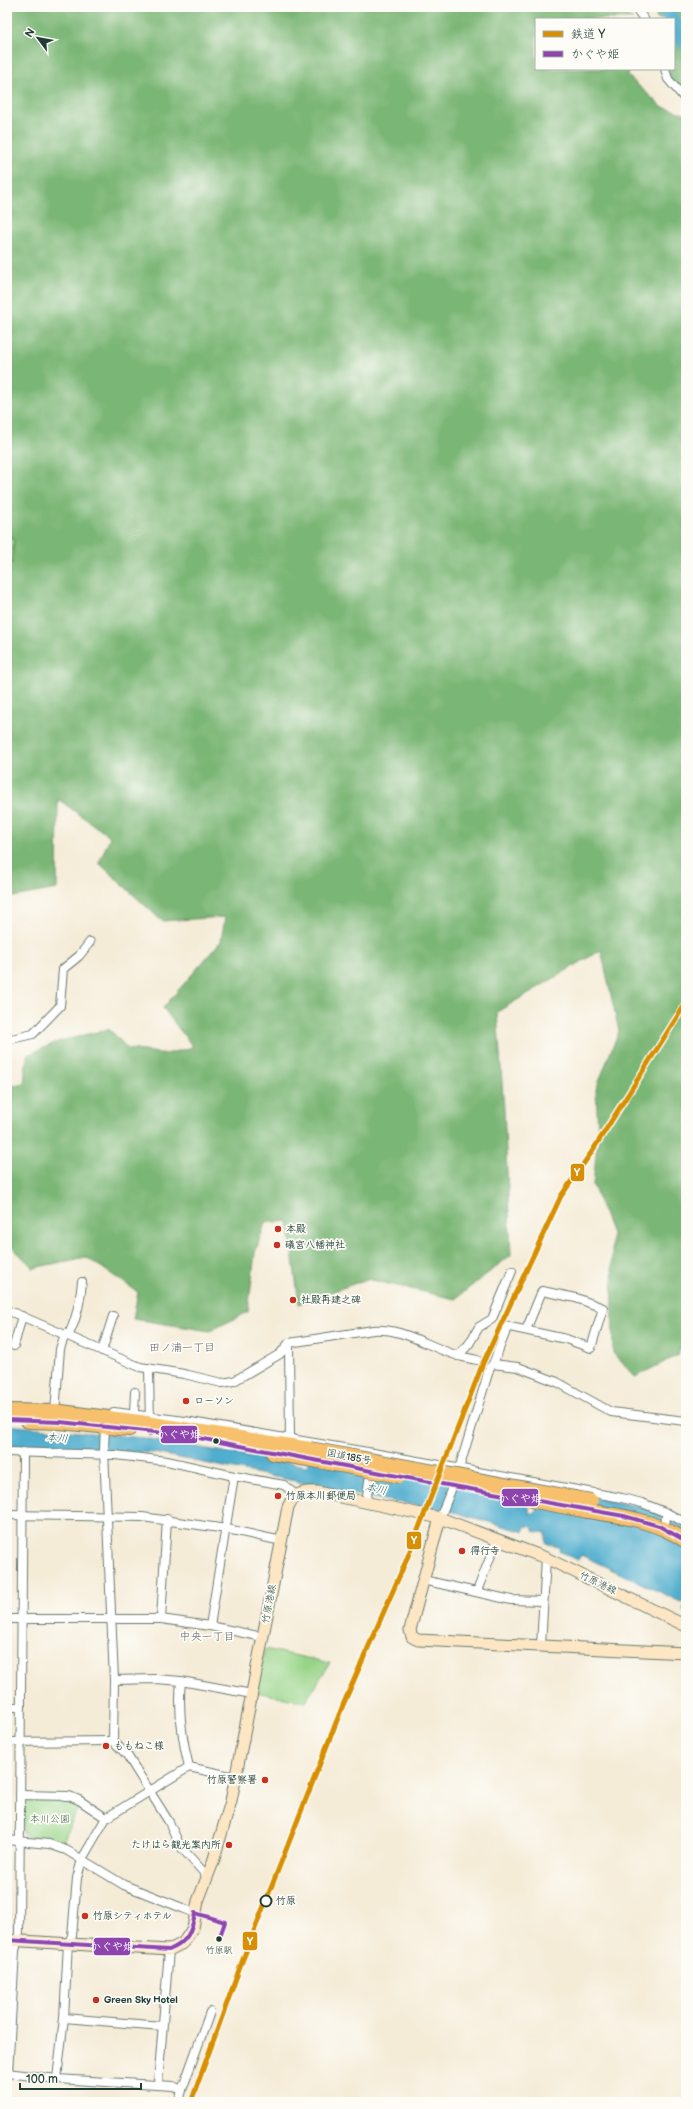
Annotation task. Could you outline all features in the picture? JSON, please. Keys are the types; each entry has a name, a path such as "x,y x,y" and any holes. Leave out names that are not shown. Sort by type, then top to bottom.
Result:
{"highway":[{"name":"国道185号","path":"7,1410 55,1412 107,1422"},
{"name":"国道185号","path":"7,1420 150,1424 290,1442 309,1454"},
{"name":"国道185号","path":"150,1424 183,1435 309,1454 627,1508 666,1520 686,1531"},
{"name":"国道185号","path":"666,1520 686,1541"}],"main road":[{"name":"竹原港線","path":"169,1950 183,1944 193,1928 195,1913 221,1834 235,1777 288,1507 296,1495 308,1492 317,1492 442,1514 497,1540 546,1558 686,1626"},
{"path":"442,1514 410,1630 412,1637 418,1640 686,1653"},
{"path":"12,1940 169,1950"}],"street":[{"path":"635,7 643,18"},
{"path":"665,70 668,79 686,100"},
{"path":"7,1040 33,1034 60,1006 63,969 79,956 90,942"},
{"path":"458,1356 469,1344 479,1327 492,1319 512,1271"},
{"path":"55,1412 60,1349 66,1335 74,1324 80,1302 82,1282"},
{"path":"442,1514 459,1470 485,1381 508,1326 566,1339 591,1348 603,1308 576,1298 542,1291 526,1330"},
{"path":"7,1310 140,1367 222,1383 234,1381 280,1354 289,1343 386,1329 404,1333 458,1356 477,1360"},
{"path":"14,1346 22,1316"},
{"path":"102,1351 113,1316"},
{"path":"289,1343 290,1442 622,1498 642,1503 666,1520 686,1523"},
{"path":"493,1364 518,1367 535,1375 557,1382 611,1412 686,1421"},
{"path":"149,1368 150,1424"},
{"path":"134,1414 135,1392"},
{"path":"113,1741 114,1680 104,1453 107,1422 134,1414 150,1424"},
{"path":"7,1452 104,1453 167,1461 234,1476 284,1484 296,1495"},
{"path":"23,1452 21,1515 22,1619 19,1933 12,1940 8,2073 57,2079 158,2084 174,2086 182,2090"},
{"path":"367,1500 373,1455"},
{"path":"210,1626 227,1529 234,1476"},
{"path":"7,1515 142,1517 167,1519 227,1529 282,1541"},
{"path":"162,1619 167,1519"},
{"path":"477,1591 497,1540"},
{"path":"541,1646 546,1558"},
{"path":"423,1580 477,1591 511,1600 543,1601"},
{"path":"7,1619 162,1619 210,1626 263,1637"},
{"path":"114,1680 156,1679 181,1681 252,1694"},
{"path":"181,1681 180,1707 185,1751 189,1767"},
{"path":"7,1707 21,1707"},
{"path":"7,1742 113,1741 127,1755 149,1793 169,1822 180,1846 207,1876"},
{"path":"57,2079 64,2018 68,1943 72,1936 77,1878 82,1859 106,1818 149,1793 189,1767 235,1777"},
{"path":"20,1795 69,1796 79,1800 106,1818"},
{"path":"7,1840 49,1844 66,1850 124,1885 195,1913"},
{"path":"158,2084 169,1950"},
{"path":"179,2102 210,2012"},
{"path":"64,2018 162,2026"}],"green space":[{"path":"7,7 616,7 632,18 535,18 535,70 630,70 628,76 662,107 686,114 686,1329 678,1355 635,1377 613,1353 612,1234 593,1185 598,1134 596,1089 619,1031 601,950 497,1012 504,1109 511,1255 455,1299 367,1279 299,1304 288,1221 265,1223 255,1253 248,1312 210,1331 133,1319 138,1292 86,1257 33,1268 11,1246 7,1223 7,1074 8,1087 24,1083 27,1055 60,1041 109,1029 128,1049 166,1054 193,1047 163,1008 221,941 225,917 162,921 99,863 110,837 58,799 57,889 7,898 7,562 12,564 14,539 7,535"},
{"path":"654,7 686,7 686,97 670,78 668,70 675,70 675,18 657,18"},
{"path":"7,535 14,539 12,564 7,562"},
{"path":"265,1649 330,1663 305,1702 256,1692"},
{"name":"本川公園","path":"25,1798 67,1799 80,1804 62,1844 26,1837 23,1834 23,1800"}],"water":[{"name":"本川","path":"7,1425 143,1438 307,1466 311,1444 532,1485 529,1513 536,1513 540,1486 650,1509 686,1526 686,1611 683,1610 685,1604 581,1555 578,1560 559,1551 560,1548 546,1543 546,1533 533,1531 533,1527 525,1526 524,1532 454,1512 367,1497 345,1491 154,1453 7,1446"}],"waterway":[{"path":"663,7 671,18"},
{"path":"675,25 686,44"}],"rail line":[{"name":"Y","path":"191,2102 243,1959 343,1705 406,1561 483,1363 561,1196 591,1153 686,1003"}],"transit line":[{"name":"かぐや姫","path":"7,1420 60,1422 183,1435 413,1479 624,1516 659,1526 686,1541"},
{"name":"かぐや姫","path":"195,1913 225,1922 219,1939"},
{"name":"かぐや姫","path":"7,1940 169,1950 180,1944 188,1936 195,1913"}],"place":[{"name":"本殿","path":"278,1229"},
{"name":"礒宮八幡神社","path":"277,1245"},
{"name":"社殿再建之碑","path":"293,1300"},
{"name":"ローソン","path":"186,1401"},
{"name":"竹原本川郵便局","path":"278,1496"},
{"name":"得行寺","path":"462,1551"},
{"name":"ももねこ様","path":"106,1746"},
{"name":"竹原警察署","path":"265,1780"},
{"name":"たけはら観光案内所","path":"229,1845"},
{"name":"竹原","path":"266,1901"},
{"name":"竹原シティホテル","path":"85,1916"},
{"name":"竹原駅","path":"219,1939"},
{"name":"Green Sky Hotel","path":"96,2000"}],"district":[{"name":"田ノ浦一丁目","path":"182,1347"},
{"name":"中央一丁目","path":"207,1636"}]}
